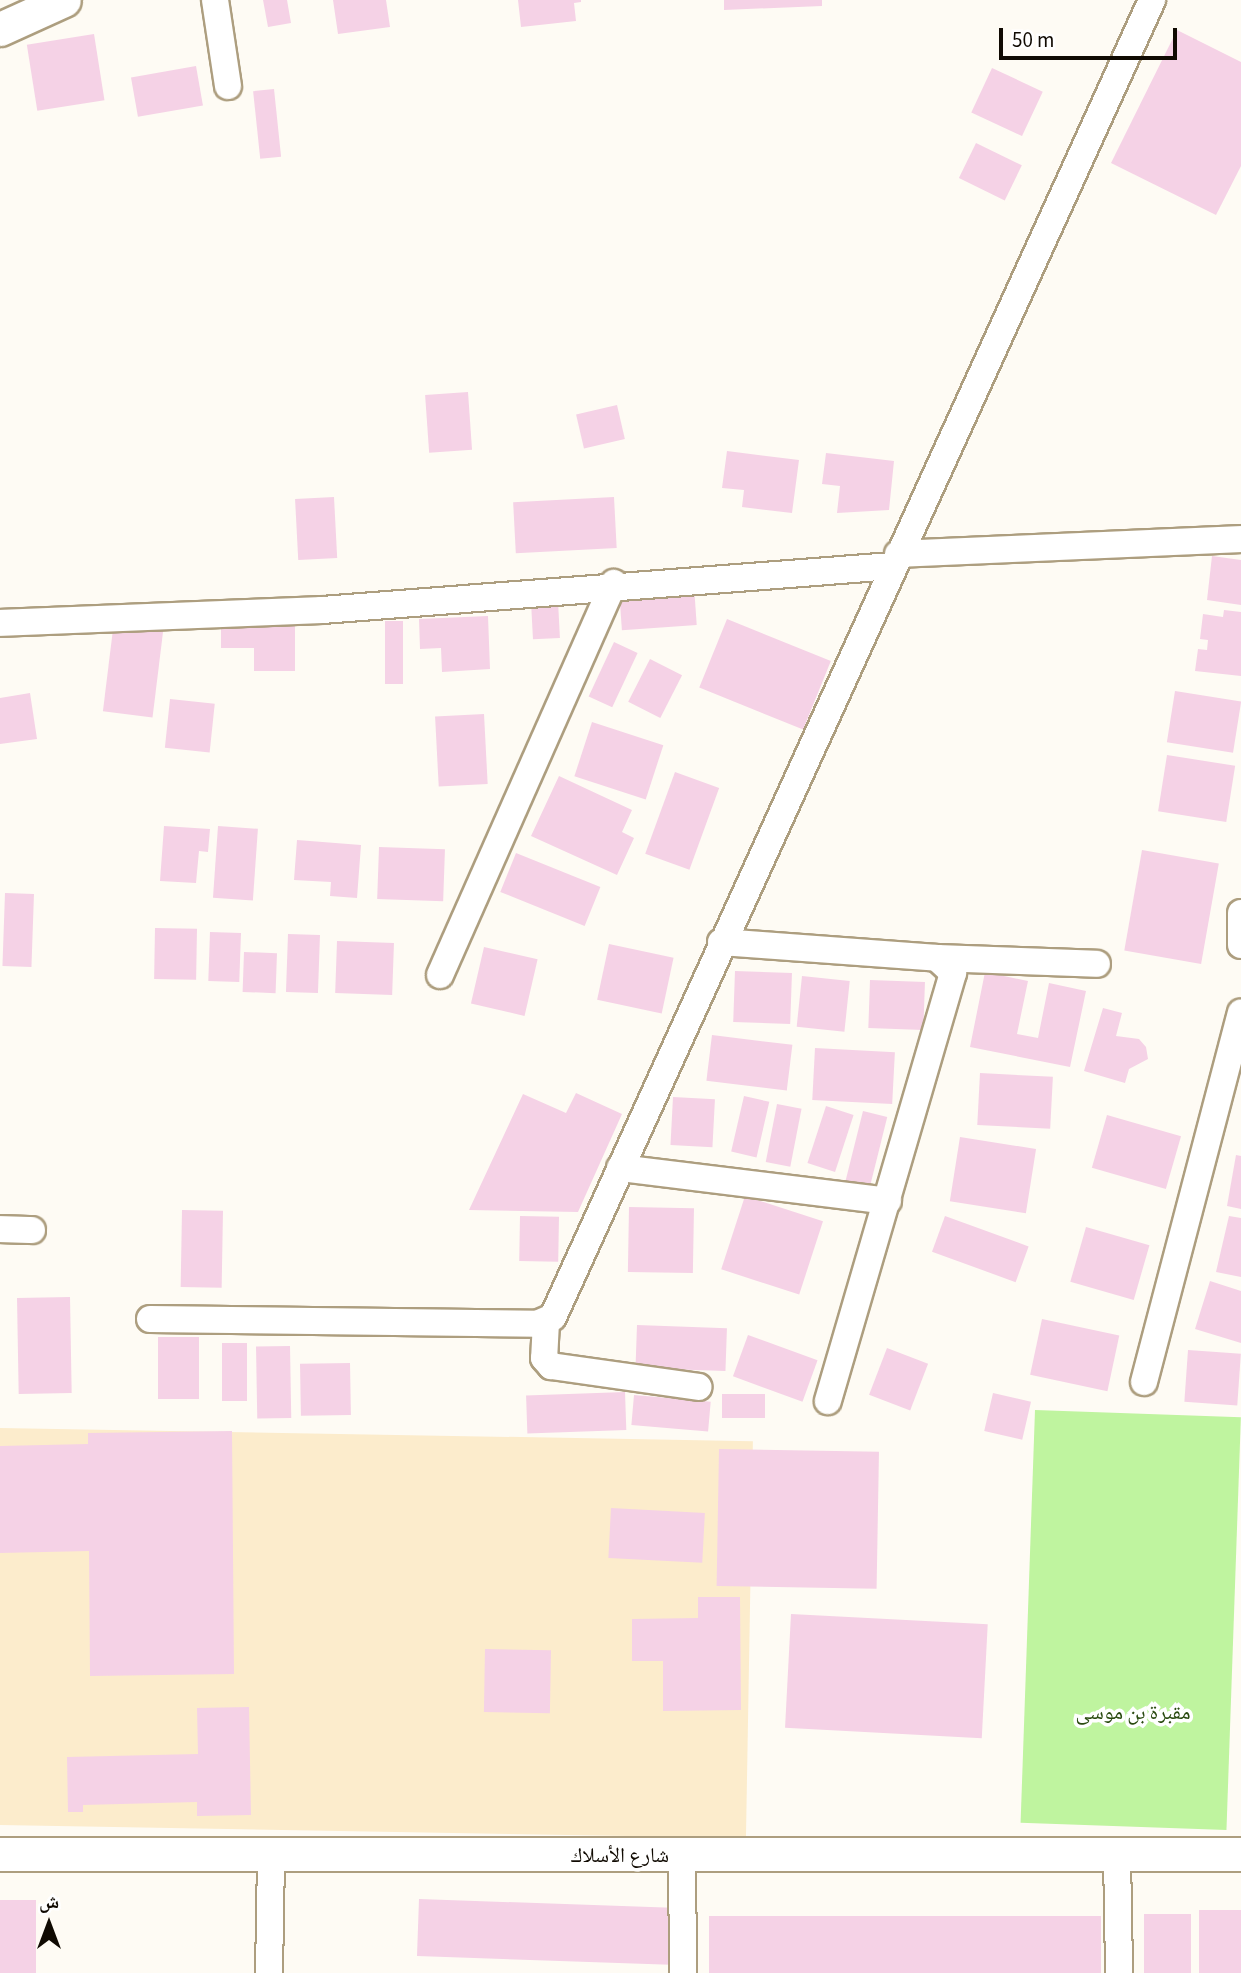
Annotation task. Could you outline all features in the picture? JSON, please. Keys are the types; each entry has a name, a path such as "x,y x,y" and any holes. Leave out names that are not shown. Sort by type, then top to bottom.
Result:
{"street":[{"path":"0,29 64,0"},
{"path":"215,0 228,86"},
{"path":"699,1387 551,1366 544,1358 546,1322 557,1311 721,942 1152,0"},
{"path":"0,623 322,610 895,560 1241,540"},
{"path":"440,975 614,583"},
{"path":"1241,912 1241,945"},
{"path":"721,942 937,958 1097,964"},
{"path":"828,1401 954,983 949,965 937,958"},
{"path":"1144,1382 1241,1013"},
{"path":"620,1168 888,1201"},
{"path":"0,1229 32,1230"},
{"path":"150,1319 546,1322"},
{"name":"شارع الأسلاك","path":"0,1854 1241,1854"},
{"path":"1117,1854 1119,1973"},
{"path":"269,1973 271,1855"},
{"path":"682,1855 684,1973"}],"shaded area":[{"path":"0,1428 753,1441 746,1838 0,1825"}],"green space":[{"name":"مقبرة بن موسى","path":"1035,1410 1241,1417 1226,1830 1021,1823"}],"building":[{"path":"263,0 287,0 291,23 268,27"},
{"path":"333,0 386,0 390,27 338,34"},
{"path":"518,0 581,2 574,3 576,21 521,27"},
{"path":"724,0 822,0 822,6 724,10"},
{"path":"1177,30 1241,62 1241,166 1216,215 1111,163"},
{"path":"94,34 104,100 37,111 27,45"},
{"path":"196,66 203,105 138,117 131,77"},
{"path":"992,68 1043,92 1022,136 971,112"},
{"path":"274,89 281,157 260,159 253,91"},
{"path":"976,143 1022,165 1005,200 959,178"},
{"path":"468,392 472,450 429,453 425,395"},
{"path":"617,405 625,439 584,449 576,414"},
{"path":"727,451 799,460 792,513 742,507 744,490 722,488"},
{"path":"826,453 894,461 889,510 837,513 840,486 822,484"},
{"path":"334,497 337,558 298,560 295,499"},
{"path":"614,497 617,548 516,553 513,502"},
{"path":"1212,556 1241,560 1241,605 1207,600"},
{"path":"694,586 697,625 622,630 619,591"},
{"path":"558,601 560,638 533,639 531,602"},
{"path":"1224,610 1241,612 1241,676 1195,671 1198,649 1207,650 1208,640 1200,639 1203,614 1223,617"},
{"path":"488,616 490,669 442,672 441,648 420,649 419,619"},
{"path":"727,619 831,661 803,730 699,688"},
{"path":"114,621 164,627 153,717 103,711"},
{"path":"385,621 403,621 403,684 385,684"},
{"path":"221,626 295,626 295,671 254,671 254,648 221,648"},
{"path":"614,642 638,653 612,707 589,696"},
{"path":"650,659 682,675 660,718 628,702"},
{"path":"1175,691 1241,701 1233,753 1167,742"},
{"path":"30,693 37,739 0,744 0,698"},
{"path":"170,699 215,704 210,752 165,748"},
{"path":"484,714 488,784 439,786 435,717"},
{"path":"592,722 663,745 646,799 574,776"},
{"path":"1167,755 1235,766 1226,822 1158,811"},
{"path":"675,772 719,788 689,870 645,854"},
{"path":"559,776 632,810 622,832 634,838 617,875 531,836"},
{"path":"164,826 210,829 208,852 199,851 196,883 160,881"},
{"path":"218,826 258,829 253,901 213,898"},
{"path":"297,840 361,845 357,898 330,896 331,882 294,880"},
{"path":"379,847 445,849 443,901 377,899"},
{"path":"1142,850 1219,864 1201,964 1124,950"},
{"path":"516,853 600,887 585,926 500,892"},
{"path":"5,893 34,894 31,967 2,966"},
{"path":"155,928 197,929 196,980 154,979"},
{"path":"210,932 241,933 239,982 208,981"},
{"path":"288,934 320,935 318,993 286,992"},
{"path":"337,941 394,943 392,995 335,993"},
{"path":"609,944 674,958 662,1013 597,1000"},
{"path":"484,947 538,959 525,1016 471,1004"},
{"path":"244,952 277,953 276,993 243,992"},
{"path":"735,971 792,973 790,1024 733,1022"},
{"path":"985,972 1028,981 1017,1034 1038,1038 1049,983 1086,991 1070,1067 970,1047"},
{"path":"802,976 850,981 844,1032 797,1027"},
{"path":"870,980 925,982 923,1030 868,1028"},
{"path":"1103,1008 1122,1013 1116,1036 1139,1039 1146,1047 1148,1059 1129,1069 1125,1083 1084,1071"},
{"path":"712,1035 792,1045 787,1091 706,1081"},
{"path":"815,1048 895,1052 892,1104 812,1100"},
{"path":"980,1073 1053,1077 1050,1129 977,1125"},
{"path":"576,1093 622,1114 578,1212 469,1210 523,1094 566,1113"},
{"path":"744,1096 769,1102 757,1157 731,1152"},
{"path":"673,1097 715,1099 712,1147 670,1145"},
{"path":"777,1104 802,1109 790,1167 766,1162"},
{"path":"826,1106 854,1115 835,1172 807,1163"},
{"path":"863,1111 887,1117 870,1188 845,1182"},
{"path":"1107,1115 1181,1136 1166,1189 1092,1168"},
{"path":"960,1137 1036,1149 1026,1213 950,1201"},
{"path":"1236,1155 1241,1156 1241,1209 1227,1206"},
{"path":"745,1196 823,1221 799,1295 721,1269"},
{"path":"629,1207 694,1208 693,1273 628,1272"},
{"path":"182,1210 223,1211 222,1288 181,1287"},
{"path":"520,1216 559,1217 558,1262 519,1261"},
{"path":"945,1216 1029,1246 1016,1282 932,1252"},
{"path":"1229,1216 1241,1218 1241,1277 1216,1272"},
{"path":"1086,1227 1149,1245 1134,1300 1070,1282"},
{"path":"1210,1281 1241,1291 1241,1343 1195,1329"},
{"path":"70,1297 72,1393 19,1394 17,1298"},
{"path":"1042,1319 1119,1335 1107,1391 1030,1375"},
{"path":"637,1325 727,1328 725,1371 635,1368"},
{"path":"748,1335 818,1360 802,1402 733,1376"},
{"path":"158,1337 199,1337 199,1399 158,1399"},
{"path":"222,1343 247,1343 247,1401 222,1401"},
{"path":"290,1346 291,1418 257,1419 256,1347"},
{"path":"887,1348 928,1364 910,1410 869,1395"},
{"path":"1188,1350 1241,1354 1237,1406 1184,1402"},
{"path":"350,1363 351,1415 301,1416 300,1364"},
{"path":"625,1392 626,1430 527,1433 526,1395"},
{"path":"993,1393 1031,1402 1022,1440 984,1431"},
{"path":"722,1394 765,1394 765,1418 722,1418"},
{"path":"634,1395 711,1402 708,1432 631,1425"},
{"path":"232,1431 234,1674 90,1676 89,1551 0,1553 0,1446 88,1444 88,1433"},
{"path":"719,1449 879,1452 877,1589 717,1586"},
{"path":"611,1508 705,1513 702,1563 608,1558"},
{"path":"698,1597 740,1597 741,1710 663,1711 663,1661 632,1661 632,1619 698,1618"},
{"path":"791,1614 988,1624 982,1738 785,1728"},
{"path":"485,1649 551,1650 550,1713 484,1712"},
{"path":"249,1707 251,1815 197,1816 197,1802 83,1805 83,1812 68,1812 67,1757 198,1754 197,1708"},
{"path":"419,1899 672,1908 670,1965 417,1956"},
{"path":"0,1900 36,1900 36,1973 0,1973"},
{"path":"1199,1910 1241,1910 1241,1973 1199,1973"},
{"path":"1144,1914 1191,1914 1191,1973 1144,1973"},
{"path":"709,1916 1101,1916 1101,1973 709,1973"}]}
